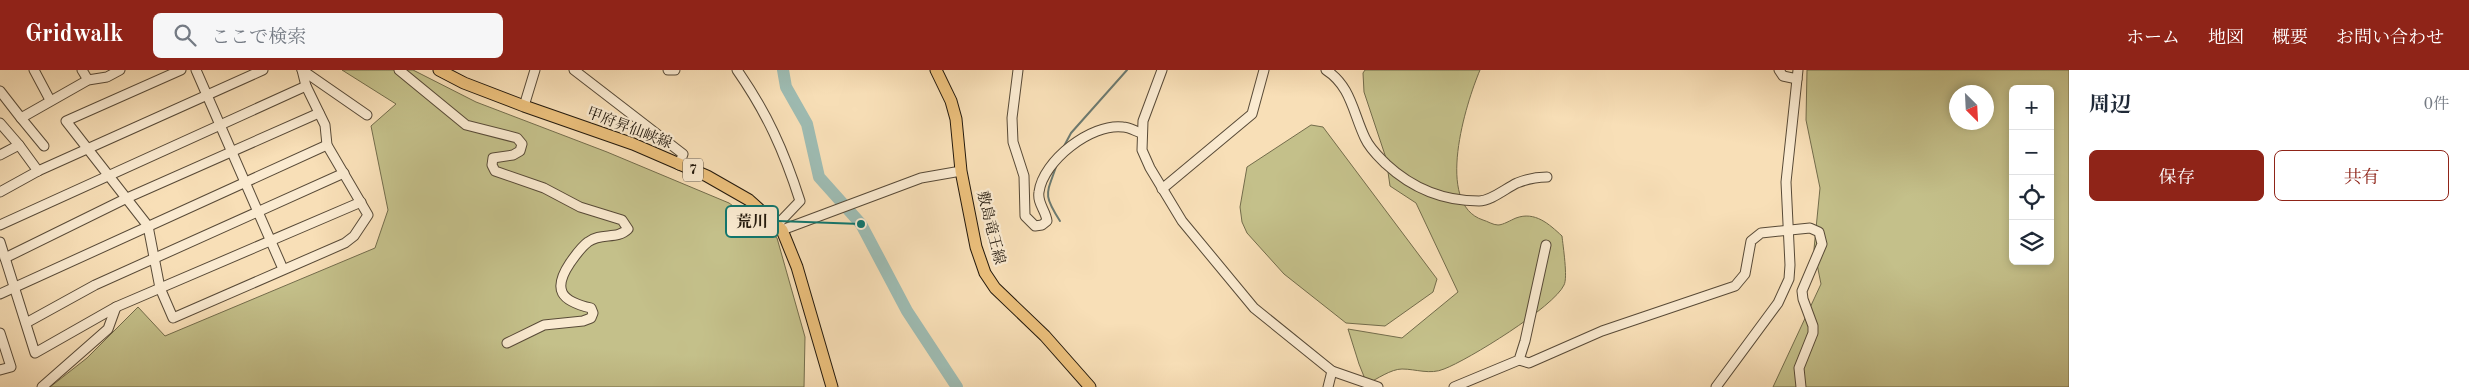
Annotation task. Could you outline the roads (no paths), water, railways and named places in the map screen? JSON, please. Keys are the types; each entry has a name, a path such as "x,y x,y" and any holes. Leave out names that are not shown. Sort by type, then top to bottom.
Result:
{"main road":[{"name":"甲府昇仙峡線","path":"439,70 464,83 633,144 707,176 736,192 780,227 797,266 832,387"},
{"name":"敷島竜王線","path":"936,70 951,101 956,119 961,171 976,247 985,273 995,288 1045,336 1090,387"}],"street":[{"path":"34,70 50,100"},
{"path":"82,70 88,80"},
{"path":"21,118 88,80 107,77 120,70"},
{"path":"181,70 66,121 148,226 156,257 160,288 173,318 345,243 354,236 368,215 327,146 325,125 306,86 302,70"},
{"path":"196,70 283,269"},
{"path":"0,192 38,171 263,70"},
{"path":"302,70 367,115"},
{"path":"399,70 466,125 517,138 522,144 520,151 513,155 493,158 492,165 495,171 526,180 580,206 626,223 628,229 624,233 617,236 603,236 589,241 565,270 560,290 564,297 576,304 591,308 593,313 590,318 583,321 544,325 507,343"},
{"path":"524,106 535,70"},
{"path":"574,70 683,154 680,165"},
{"path":"668,70 675,70"},
{"path":"737,70 774,130 786,155 800,200 780,227"},
{"path":"1018,70 1012,118 1013,142 1024,176 1025,216 1035,226 1047,221 1038,193 1050,165 1061,153 1103,129 1122,126 1141,133"},
{"path":"1162,70 1143,121 1141,133 1145,157 1185,226 1247,301 1332,372 1378,387"},
{"path":"1162,189 1252,114 1264,70"},
{"path":"1326,70 1346,90 1365,139 1374,153 1401,178 1415,187 1453,199 1482,201 1518,182 1547,177"},
{"path":"1716,387 1778,302 1784,290 1790,265 1786,182 1798,74 1783,76 1778,70"},
{"path":"0,224 306,86"},
{"path":"0,91 4,100 44,146"},
{"path":"5,258 127,198 320,114"},
{"path":"0,124 19,145 38,171"},
{"path":"0,155 19,145"},
{"path":"0,294 327,146"},
{"path":"780,227 794,225 921,178 961,171"},
{"path":"26,323 95,285 344,173"},
{"path":"0,242 35,353 116,307 272,242 361,202"},
{"path":"1454,387 1519,360 1530,363 1602,331 1735,286 1745,274 1751,240 1754,236 1761,233 1788,230 1815,230 1821,237 1822,244 1802,291 1813,326 1813,333 1799,368 1801,387"},
{"path":"1519,360 1526,341 1546,245"},
{"path":"42,387 108,329 116,307"},
{"path":"0,333 11,367 0,370"},
{"path":"1328,387 1332,372"}],"waterway":[{"path":"783,70 786,87 807,124 819,177 861,224 907,311 957,387"},
{"path":"1063,148 1071,133 1127,70"},
{"path":"1057,164 1048,193 1051,204 1060,221"}],"place":[{"name":"荒川","path":"861,224"}]}
